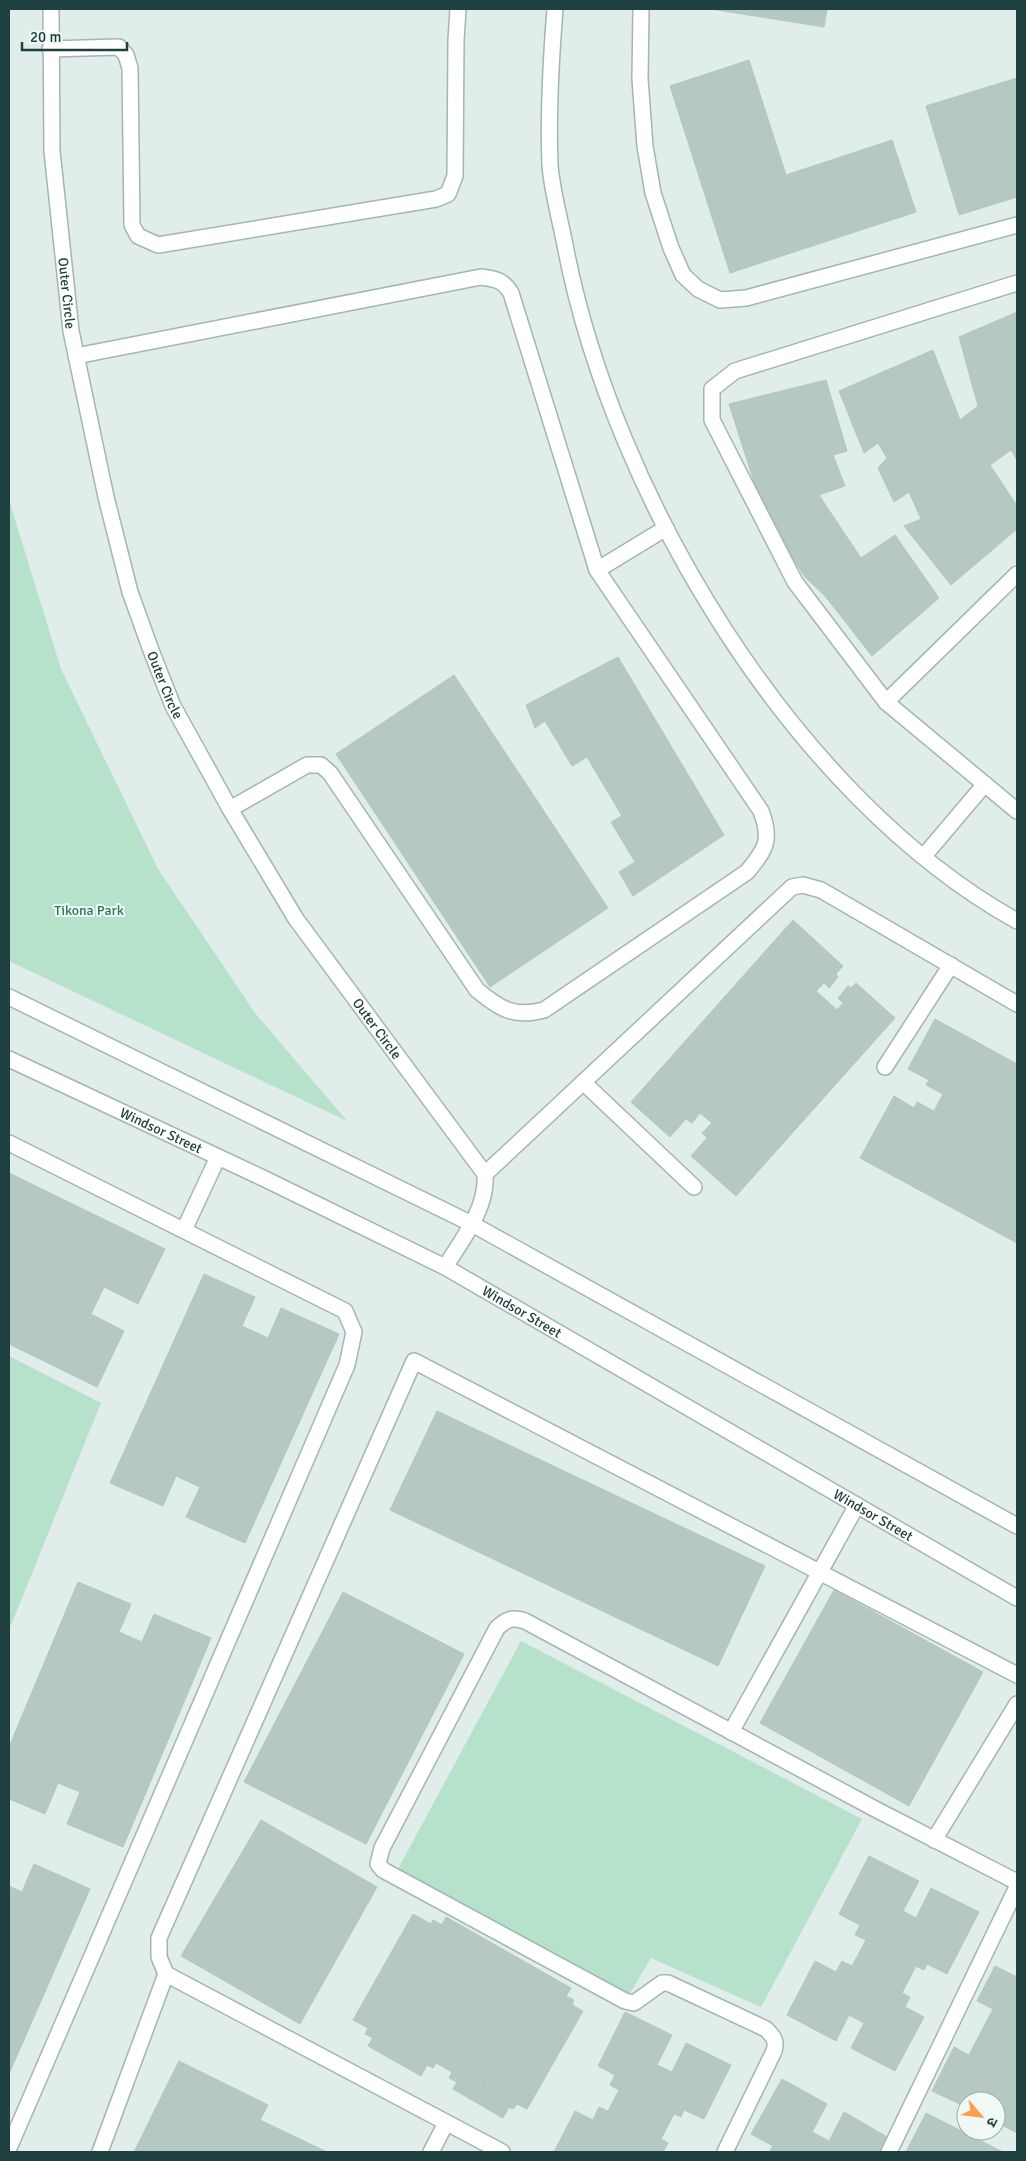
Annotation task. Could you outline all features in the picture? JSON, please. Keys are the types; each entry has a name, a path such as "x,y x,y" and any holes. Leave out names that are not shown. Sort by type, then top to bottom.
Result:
{"street":[{"name":"Outer Circle","path":"50,9 52,151 71,331 106,498 130,592 174,706 230,809 296,919 485,1174"},
{"path":"50,49 118,48 126,55 130,68 132,224 138,236 158,244 436,199 448,194 455,176 458,9"},
{"path":"555,9 552,42 550,167 575,297 614,413 666,528 716,617 777,706 849,788 947,875 1017,921"},
{"path":"641,9 640,79 645,146 653,193 671,248 683,275 698,289 720,300 746,298 1017,225"},
{"path":"76,356 480,277 495,278 505,282 511,293 597,570 761,811 766,825 768,842 760,857 747,872 544,1010 530,1013 514,1013 494,1004 477,990 337,782 321,765 307,765 230,809"},
{"path":"1017,283 735,371 712,389 712,420 796,582 886,702 1017,811"},
{"path":"597,570 666,528"},
{"path":"886,702 1017,574"},
{"path":"924,856 985,784"},
{"path":"445,1267 472,1224 486,1188 485,1174 792,888 803,884 821,890 1017,1004"},
{"path":"885,1067 951,966"},
{"path":"9,997 472,1224 1017,1526"},
{"name":"Windsor Street","path":"9,1059 218,1157 445,1267 1017,1598"},
{"path":"584,1083 694,1187"},
{"path":"9,1142 345,1310 354,1332 347,1365 9,2148"},
{"path":"184,1230 218,1157"},
{"path":"502,2152 166,1974 159,1957 159,1938 414,1362 1017,1676"},
{"path":"731,1732 857,1505"},
{"path":"725,2152 774,2051 776,2043 773,2036 766,2029 668,1983 662,1983 634,2003 625,2001 383,1870 378,1864 378,1857 497,1628 506,1619 515,1618 525,1621 934,1840 1017,1882"},
{"path":"934,1840 1017,1704"},
{"path":"889,2152 1017,1887"},
{"path":"100,2152 166,1974"},
{"path":"431,2152 446,2123"}],"green space":[{"name":"Tikona Park","path":"9,500 61,669 158,869 255,1013 347,1121 9,961"},
{"path":"9,1356 101,1403 9,1630"},
{"path":"521,1641 862,1819 761,2007 651,1958 629,1995 397,1871"}],"building":[{"path":"711,9 827,9 824,27"},
{"path":"749,60 786,175 892,140 916,212 730,273 670,86"},
{"path":"1017,78 1017,197 959,215 926,106"},
{"path":"1017,312 1017,460 1011,450 990,465 1017,506 1017,529 951,585 904,526 921,519 909,492 894,502 878,468 887,458 878,443 864,453 839,391 933,350 960,420 978,406 959,337"},
{"path":"826,380 847,451 833,455 845,486 819,495 861,558 895,535 939,598 872,656 825,596 805,577 766,519 729,404"},
{"path":"618,657 724,835 633,896 619,872 635,862 611,822 622,816 587,757 572,766 545,721 535,728 526,705"},
{"path":"454,675 608,908 490,987 336,754"},
{"path":"793,920 843,966 836,974 838,977 829,988 824,983 816,991 837,1010 843,1003 838,998 848,986 851,988 856,983 895,1018 736,1196 691,1156 707,1138 702,1133 712,1123 700,1113 692,1123 686,1119 670,1137 631,1102"},
{"path":"935,1019 1017,1064 1017,1243 860,1158 894,1096 914,1108 917,1102 934,1111 943,1094 926,1085 929,1080 908,1069"},
{"path":"9,1173 165,1249 138,1304 104,1287 91,1314 124,1331 97,1387 9,1344"},
{"path":"204,1274 255,1297 242,1326 268,1338 281,1308 339,1334 245,1543 186,1517 200,1487 176,1476 163,1506 110,1483"},
{"path":"437,1411 765,1566 718,1666 390,1510"},
{"path":"78,1582 131,1604 119,1632 142,1642 154,1614 211,1638 123,1847 67,1824 80,1792 58,1783 45,1814 9,1799 9,1747"},
{"path":"834,1590 983,1672 909,1806 760,1723"},
{"path":"343,1592 464,1654 366,1844 244,1782"},
{"path":"261,1820 377,1887 300,2024 181,1956"},
{"path":"869,1856 919,1881 903,1911 916,1918 931,1888 979,1912 947,1974 927,1964 924,1970 916,1966 902,1993 910,1997 905,2007 924,2017 895,2071 851,2048 864,2023 849,2015 836,2041 787,2015 815,1961 836,1972 842,1961 852,1966 866,1940 855,1935 860,1925 839,1914"},
{"path":"34,1864 90,1889 9,2074 9,1886 22,1892"},
{"path":"413,1914 431,1924 433,1920 442,1925 446,1917 571,1988 566,1996 574,2000 572,2005 583,2011 527,2109 517,2104 513,2109 509,2107 503,2118 453,2089 457,2082 449,2078 452,2072 436,2063 433,2068 427,2065 421,2076 368,2046 373,2038 365,2034 368,2028 353,2020"},
{"path":"995,1966 1017,1977 1017,2133 1006,2127 1006,2091 956,2091 956,2102 932,2091 954,2047 969,2055 993,2009 977,2001"},
{"path":"625,2012 672,2035 657,2065 672,2072 686,2043 731,2065 704,2119 684,2110 681,2117 674,2114 661,2139 668,2143 663,2152 554,2152 575,2111 593,2120 599,2107 608,2111 619,2090 610,2085 615,2075 598,2066"},
{"path":"489,2041 504,2049 480,2091 465,2083"},
{"path":"179,2061 268,2105 260,2120 327,2152 134,2152"},
{"path":"782,2079 827,2104 812,2132 829,2141 844,2112 889,2138 882,2152 769,2152 773,2146 751,2134"},
{"path":"926,2113 956,2128 956,2141 981,2141 1003,2152 906,2152"}]}
